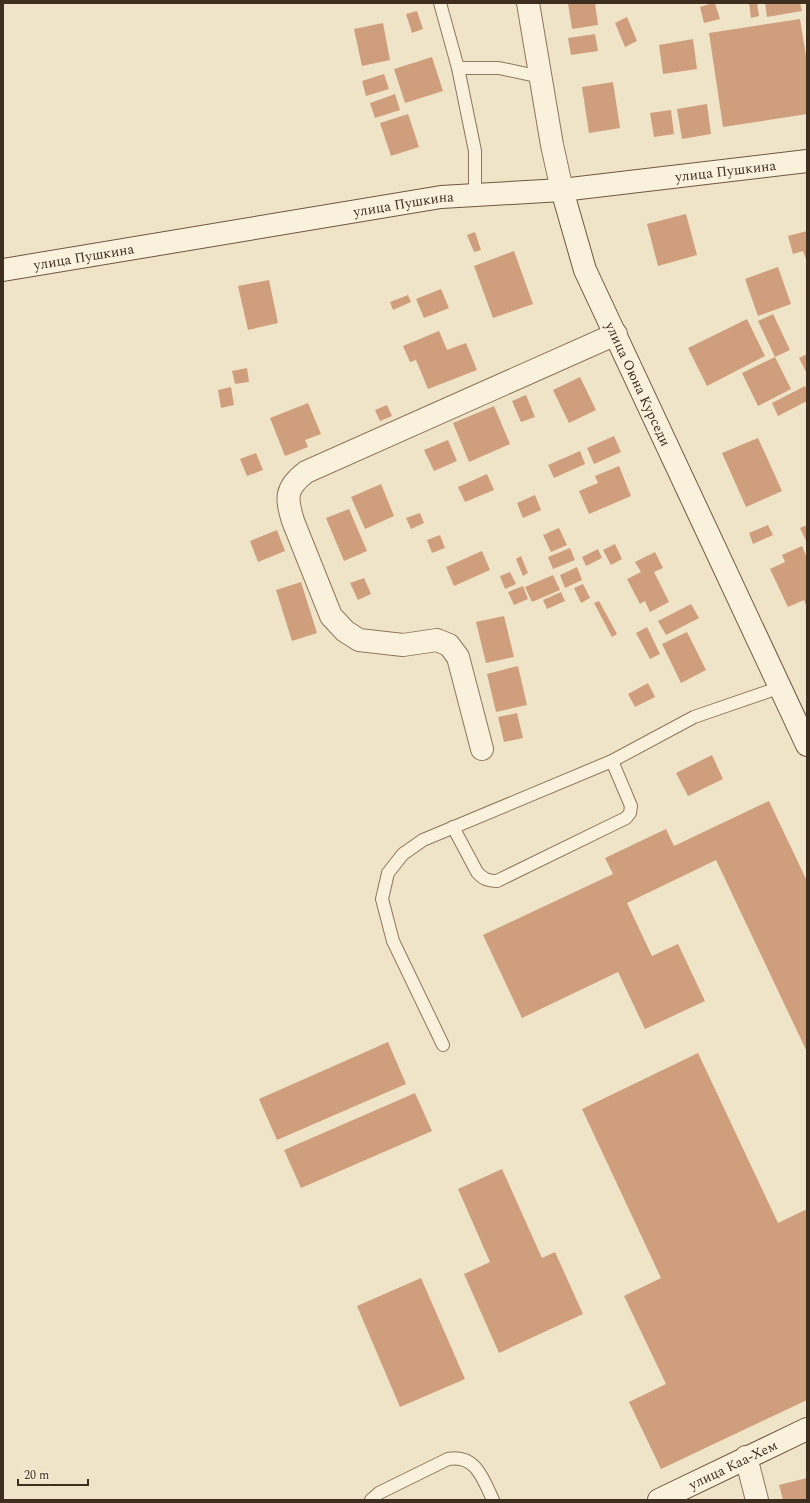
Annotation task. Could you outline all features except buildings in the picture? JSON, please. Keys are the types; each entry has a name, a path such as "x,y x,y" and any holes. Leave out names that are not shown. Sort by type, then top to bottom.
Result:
{"street":[{"name":"улица Оюна Курседи","path":"528,3 562,190 586,270 807,745"},
{"name":"улица Пушкина","path":"3,270 441,197 562,190 807,162"},
{"path":"482,749 458,657 449,645 437,640 403,645 359,640 345,631 331,616 293,521 288,506 288,491 295,480 306,472 616,334"},
{"name":"улица Каа-Хем","path":"659,1500 807,1429"},
{"path":"746,1457 757,1500"}],"lane":[{"path":"440,3 458,68 475,151 474,196"},
{"path":"458,68 499,68 541,77"},
{"path":"443,1045 393,941 382,899 388,873 403,854 423,840 612,760 694,717 781,687"},
{"path":"454,827 477,872 482,878 490,881 497,881 626,818 630,813 631,806 612,760"},
{"path":"371,1500 379,1494 448,1459 457,1457 468,1461 478,1469 493,1500"}]}
